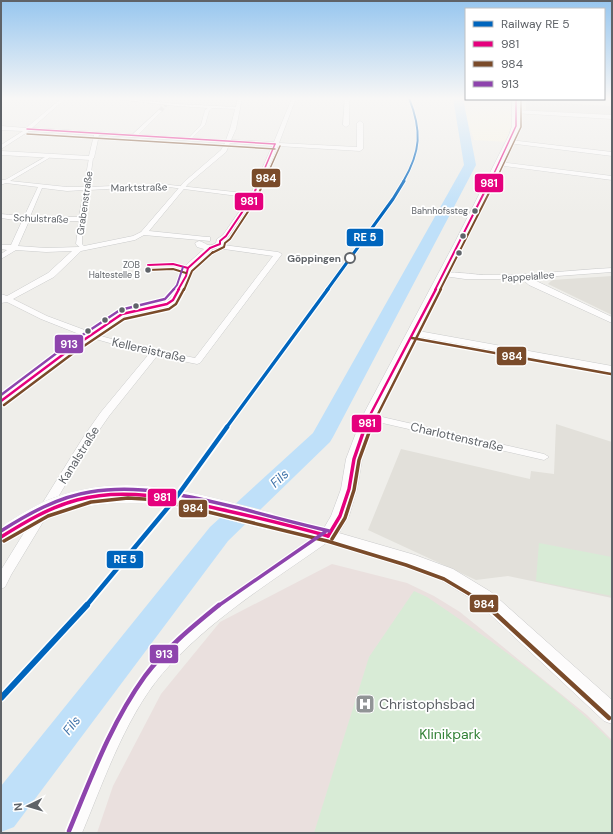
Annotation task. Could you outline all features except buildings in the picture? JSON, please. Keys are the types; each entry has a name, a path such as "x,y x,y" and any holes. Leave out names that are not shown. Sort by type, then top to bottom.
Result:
{"main road":[{"path":"328,536 340,516 349,489 354,458 370,417 444,274 512,137"},
{"path":"7,534 46,511 67,503 90,497 128,493 160,495 328,536 408,560 446,574 478,593 516,625 612,714"}],"street":[{"path":"1,147 18,137"},
{"name":"Grabenstraße","path":"3,299 51,275 81,249 79,244 81,218 96,137"},
{"path":"161,137 360,149 360,137"},
{"path":"1,247 46,250 81,249 135,238 143,233 182,187 224,151 230,137"},
{"path":"1,402 69,350 122,314 167,304 173,300 186,276 188,268 226,236 253,196 278,137"},
{"path":"510,142 612,154"},
{"path":"1,153 47,157 91,158"},
{"path":"2,182 47,157"},
{"path":"499,164 612,178"},
{"name":"Marktstraße","path":"2,182 67,189 162,185 253,196"},
{"path":"1,257 13,249 40,187"},
{"name":"Schulstraße","path":"1,216 26,219 81,218"},
{"path":"143,233 214,239 216,245"},
{"path":"143,233 187,239 199,243 202,246 216,245"},
{"path":"199,243 207,239"},
{"name":"Kellereistraße","path":"3,299 50,320 92,335 155,353 196,361 278,254 216,245"},
{"name":"Pappelallee","path":"444,274 476,278 525,278 612,270"},
{"path":"525,278 532,283 612,320"},
{"path":"413,333 612,369"},
{"name":"Kanalstraße","path":"1,584 5,574 88,438 105,414 155,353"},
{"name":"Charlottenstraße","path":"370,417 544,456"},
{"path":"74,833 114,737 142,690 164,661 209,619 328,536"}],"shaded area":[{"path":"473,137 508,137 507,142 474,140"},
{"path":"612,276 612,315 548,284 552,280"},
{"path":"556,424 612,442 612,598 508,576 476,580 368,530 401,449 530,479 531,471 554,474"},
{"name":"Christophsbad","path":"332,564 407,583 434,596 460,612 587,715 612,740 612,833 97,833 113,786 161,694 220,622"}],"green space":[{"path":"539,543 612,557 612,596 536,581"},
{"name":"Klinikpark","path":"414,591 427,597 523,665 591,721 612,742 612,833 314,833 369,657"}],"waterway":[{"name":"Fils","path":"1,814 219,534 322,437 470,165 465,137"}],"transit line":[{"name":"984","path":"75,137 275,149"},
{"name":"981","path":"158,137 275,144"},
{"path":"1,698 84,609 175,499 393,199 414,162 419,137"},
{"name":"981","path":"328,536 340,516 349,489 354,459 369,417 460,242 512,137"},
{"name":"984","path":"332,539 345,518 354,490 359,460 374,419 517,137"},
{"name":"981","path":"210,248 220,244 220,241 226,236 253,196 275,144"},
{"name":"984","path":"212,253 224,247 225,243 230,239 257,198 280,146"},
{"name":"981","path":"1,401 69,350 122,314 167,304 173,300 186,276 188,268 210,248"},
{"name":"984","path":"4,405 72,354 124,319 169,309 176,304 190,278 192,271 213,252"},
{"name":"981","path":"148,265 173,264 188,268"},
{"name":"913","path":"1,395 66,346 120,310 165,299 177,285 183,267"},
{"name":"984","path":"148,270 173,269 186,273"},
{"name":"984","path":"412,338 611,374"},
{"name":"913","path":"1,531 54,502 89,492 124,489 158,491 192,497 329,531"},
{"name":"981","path":"1,537 32,518 66,503 89,497 123,494 157,496 191,502 328,536"},
{"name":"984","path":"4,541 48,516 69,508 91,502 128,498 159,500 327,541 406,565 444,579 481,601 609,718"},
{"name":"913","path":"69,831 97,763 119,717 132,695 161,657 179,639 219,606 325,532"}],"place":[{"name":"Bahnhofssteg","path":"475,211"},
{"name":"Göppingen","path":"350,258"},
{"name":"ZOB Haltestelle B","path":"148,270"},
{"name":"Christophsbad","path":"365,704"}]}
